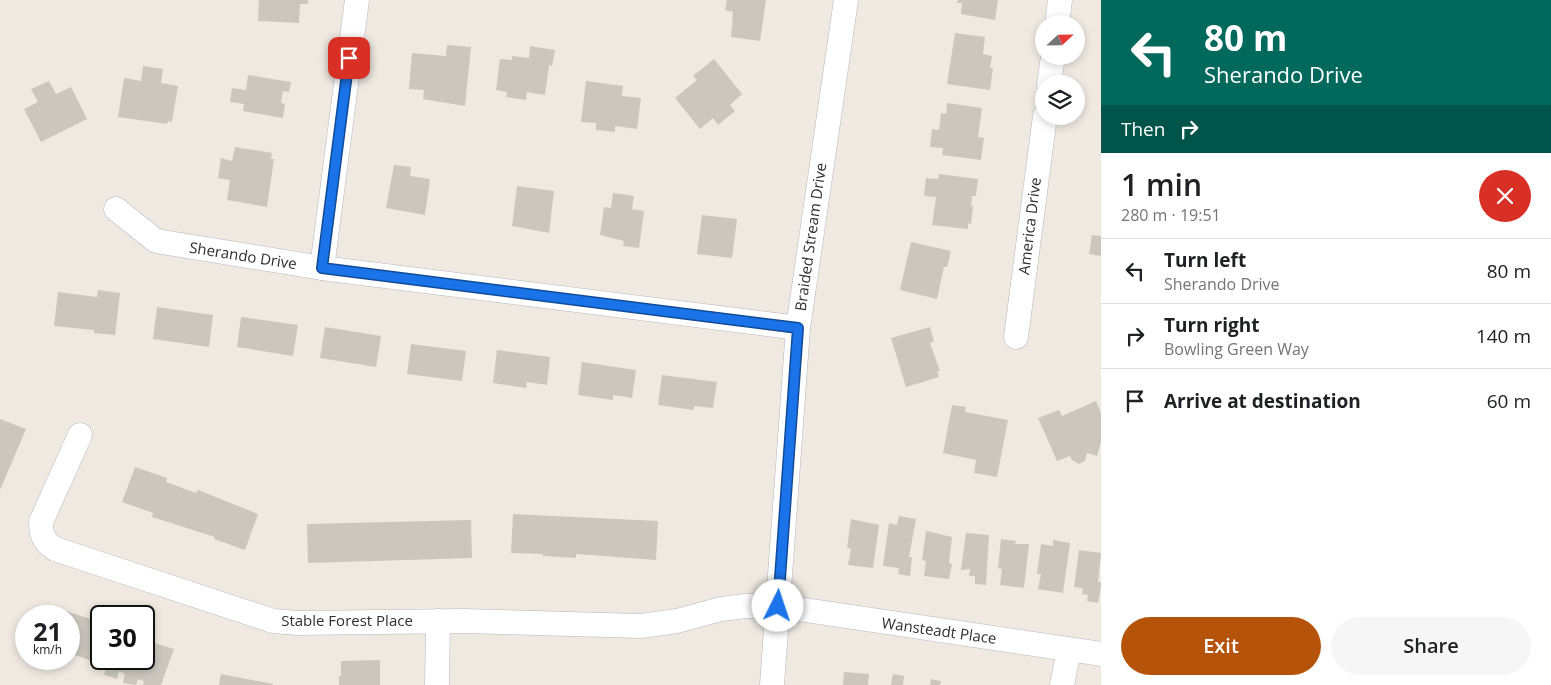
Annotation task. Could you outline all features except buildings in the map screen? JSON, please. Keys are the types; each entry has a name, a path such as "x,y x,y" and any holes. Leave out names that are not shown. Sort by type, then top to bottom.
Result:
{"street":[{"path":"322,268 357,0"},
{"name":"Braided Stream Drive","path":"772,685 798,328 846,0"},
{"path":"1058,15 1060,0"},
{"name":"America Drive","path":"1016,337 1044,125"},
{"name":"Sherando Drive","path":"116,209 156,241 322,268 798,328"},
{"name":"Stable Forest Place","path":"80,435 41,522 41,533 46,543 55,549 273,621 298,623 438,622 641,626 677,621 722,609 746,606 778,606"},
{"name":"Wansteadt Place","path":"778,606 1101,654"},
{"path":"437,685 438,622"},
{"path":"1062,685 1069,650"}],"route":[{"path":"349,58 322,268 798,328 778,606"}]}
